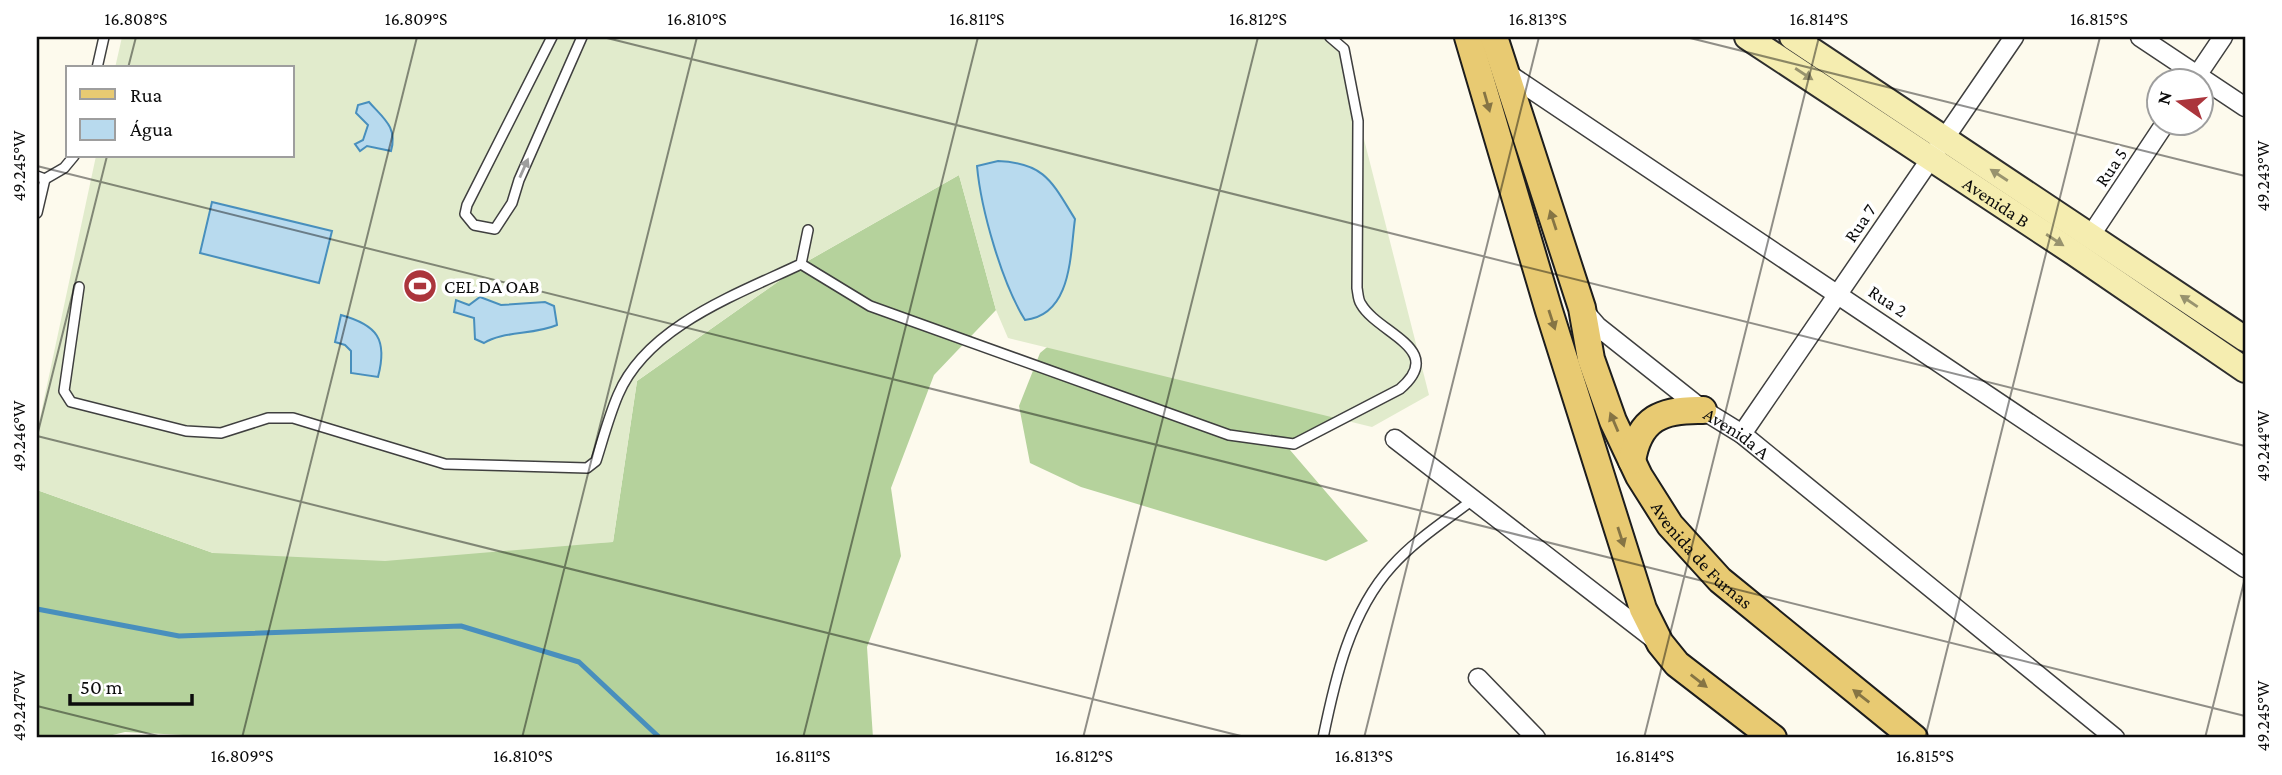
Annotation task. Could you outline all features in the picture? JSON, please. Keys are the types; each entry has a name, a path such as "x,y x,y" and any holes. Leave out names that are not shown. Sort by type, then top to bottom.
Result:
{"main road":[{"path":"1468,37 1549,312 1643,609 1660,643 1677,664 1773,738"},
{"name":"Avenida A","path":"1494,37 1582,309"},
{"name":"Avenida de Furnas","path":"1582,309 1591,359 1632,461 1670,525 1720,580 1914,738"},
{"path":"1632,461 1638,438 1648,424 1670,411 1703,410"}],"street":[{"name":"Rua 2","path":"1474,37 1505,71 2245,568"},
{"name":"Avenida B","path":"1747,37 2091,235 2245,339"},
{"name":"Avenida B","path":"1792,37 1937,148 2245,370"},
{"name":"Rua 7","path":"1742,434 2014,37"},
{"path":"2140,37 2180,66"},
{"path":"2204,66 2223,37"},
{"path":"2216,90 2245,107"},
{"name":"Rua 5","path":"2091,235 2157,136"},
{"name":"Avenida A","path":"1582,309 1597,326 1703,410 1742,434 2115,738"},
{"path":"1395,439 1660,643"},
{"path":"1595,595 1643,609"},
{"path":"1478,678 1536,738"}],"lane":[{"path":"97,66 103,37"},
{"path":"552,37 467,205 465,214 474,225 495,229 512,203 519,180 582,37"},
{"path":"801,264 870,306 1229,435 1294,444 1400,389 1410,380 1416,367 1416,357 1409,347 1360,304 1357,288 1358,121 1344,48 1330,37"},
{"path":"37,213 41,178 64,167 72,158"},
{"path":"801,264 808,230"},
{"path":"79,287 64,391 71,402 186,431 221,433 268,418 293,418 445,464 587,468 596,461 619,393 646,352 706,309 801,264"},
{"path":"1324,738 1334,684 1368,598 1392,565 1475,498"}],"green space":[{"name":"CEL DA OAB","path":"122,37 1338,37 1429,395 1372,427 1008,338 996,310 959,175 806,262 637,381 613,542 385,561 213,553 37,490 37,432 96,158 294,158 294,66 115,66"},
{"path":"959,175 996,310 934,375 891,488 901,556 867,647 873,738 241,738 125,732 100,738 37,738 37,490 213,553 613,542 637,381 806,262"},
{"path":"1158,255 1365,405 1290,450 1368,541 1326,561 1081,487 1030,463 1019,406 1040,353"}],"water":[{"path":"369,102 391,129 391,151 367,146 360,151 355,144 363,140 368,125 356,113 358,105"},
{"path":"998,161 1037,170 1053,185 1075,219 1066,281 1060,295 1052,307 1040,316 1025,320 1001,267 979,184 977,166"},
{"path":"212,202 332,231 319,283 200,253"},
{"path":"480,297 501,305 545,302 554,306 557,325 491,339 484,343 475,339 474,318 454,312 456,300 469,305"},
{"path":"341,315 363,324 377,335 382,353 378,377 351,373 351,351 345,345 335,342"}],"waterway":[{"path":"37,609 179,636 461,626 579,662 660,738"}],"place":[{"name":"CEL DA OAB","path":"420,286"}]}
